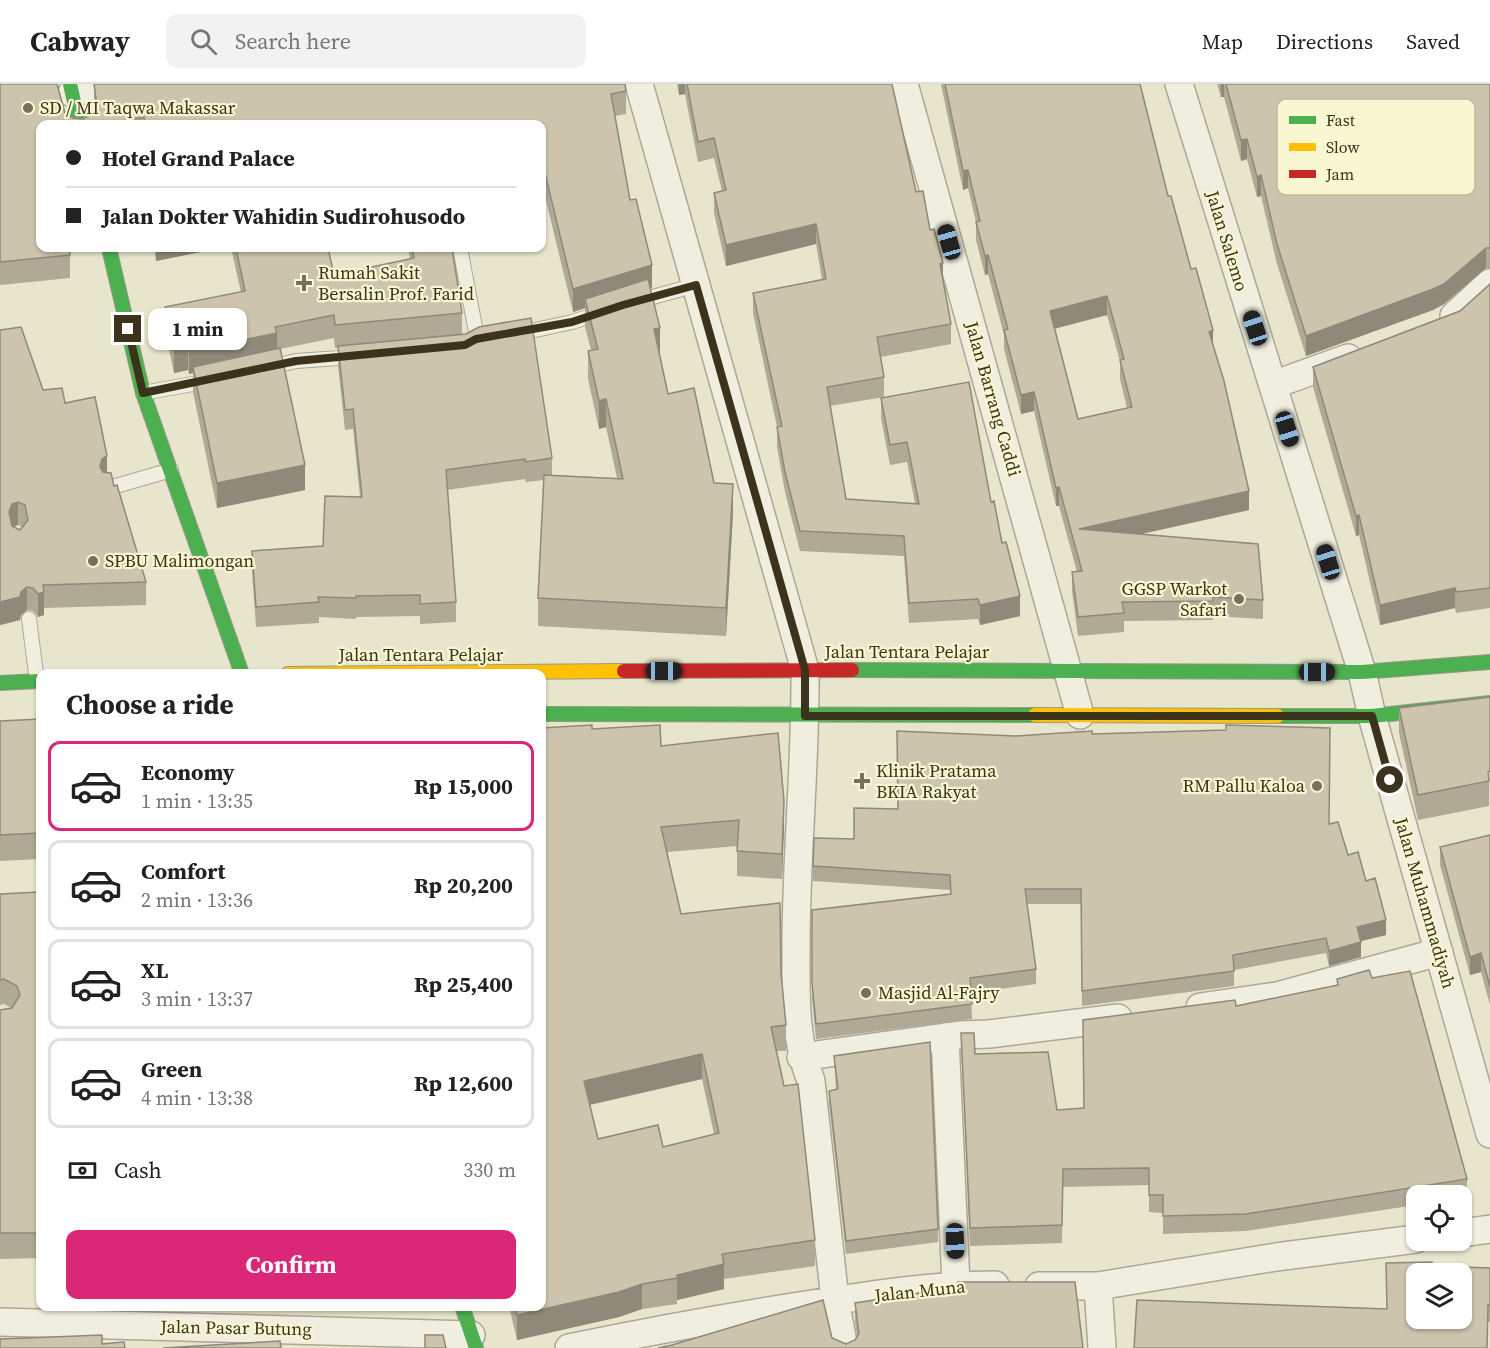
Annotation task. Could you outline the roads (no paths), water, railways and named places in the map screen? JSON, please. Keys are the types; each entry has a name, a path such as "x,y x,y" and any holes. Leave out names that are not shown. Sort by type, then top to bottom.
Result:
{"main road":[{"path":"71,88 78,120"},
{"path":"110,252 143,393 172,469 240,669"},
{"name":"Jalan Tentara Pelajar","path":"546,672 1068,669 1362,672 1490,662"},
{"path":"0,683 36,681"},
{"path":"546,714 1372,716 1490,703"},
{"path":"464,1311 473,1341"}],"street":[{"path":"71,88 105,84"},
{"path":"639,84 805,670 805,716 796,889 796,1013 801,1057 811,1082 835,1300 844,1348"},
{"name":"Jalan Barrang Caddi","path":"904,84 1080,715"},
{"name":"Jalan Salemo","path":"1179,84 1362,672"},
{"path":"1428,328 1453,317 1490,283"},
{"path":"1273,385 1373,348"},
{"name":"Jalan Muhammadiyah","path":"1362,672 1372,716 1439,952 1484,1091 1490,1134"},
{"path":"1179,1011 1277,996 1439,952"},
{"path":"801,1057 945,1037 989,1034 1145,1015"},
{"path":"945,1037 956,1285"},
{"path":"1472,1231 1490,1229"},
{"name":"Jalan Muna","path":"569,1348 672,1326 835,1300 956,1285 1098,1286 1276,1257 1406,1240"},
{"path":"1098,1286 1102,1348"},
{"name":"Jalan Pasar Butung","path":"0,1322 139,1337 473,1341"}],"lane":[{"path":"461,252 476,339"},
{"path":"453,346 465,345 476,339 572,322 618,306 696,285"},
{"path":"254,371 296,361 370,355"},
{"path":"143,393 222,378"},
{"path":"109,488 172,469"},
{"path":"29,619 37,669"}],"place":[{"name":"SD / MI Taqwa Makassar","path":"28,108"},
{"name":"Rumah Sakit Bersalin Prof. Farid","path":"304,283"},
{"name":"SPBU Malimongan","path":"93,561"},
{"name":"GGSP Warkot Safari","path":"1239,599"},
{"name":"Klinik Pratama BKIA Rakyat","path":"862,781"},
{"name":"RM Pallu Kaloa","path":"1317,786"},
{"name":"Masjid Al-Fajry","path":"866,993"}]}
